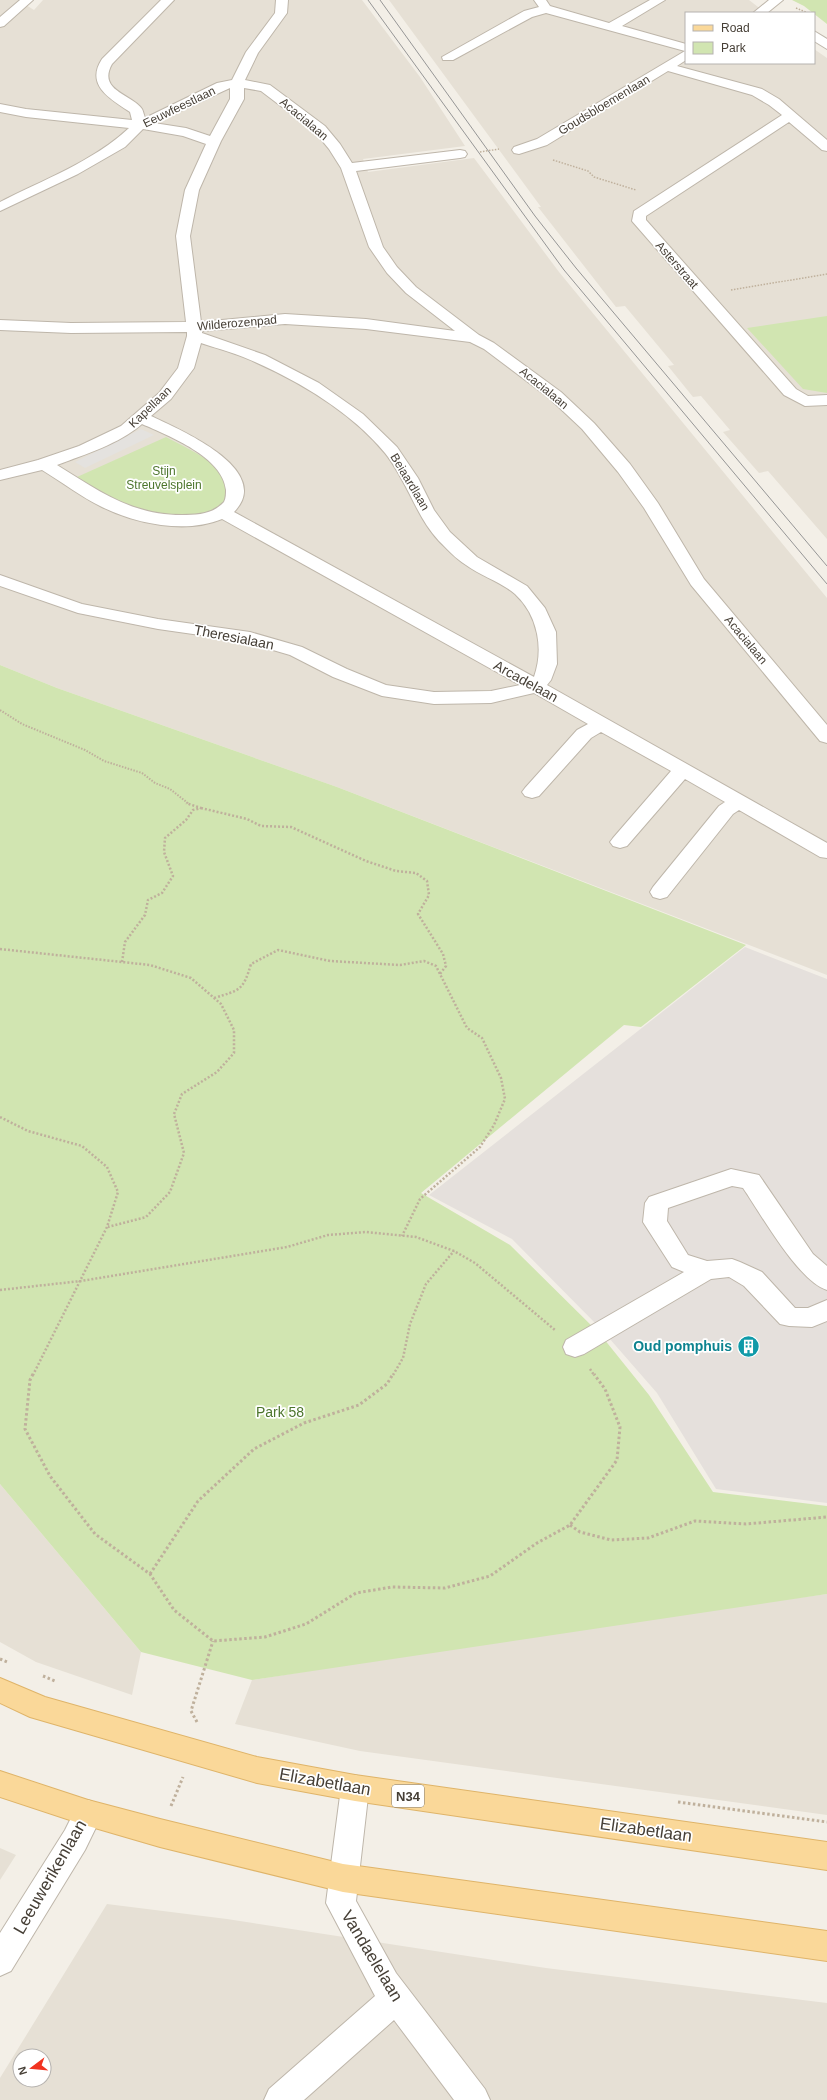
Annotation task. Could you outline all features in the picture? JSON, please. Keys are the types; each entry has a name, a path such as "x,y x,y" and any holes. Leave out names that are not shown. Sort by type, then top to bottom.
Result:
{"main road":[{"name":"Elizabetlaan","path":"0,1690 40,1708 193,1753 257,1770 355,1788 827,1856"},
{"path":"0,1784 88,1813 160,1833 343,1878 827,1946"}],"street":[{"path":"0,23 27,0"},
{"path":"140,125 136,110 122,101 105,86 102,74 107,62 168,0"},
{"path":"237,83 252,52 281,13 282,0"},
{"path":"611,27 659,0"},
{"path":"761,12 775,3"},
{"path":"448,57 543,5 611,27 685,48"},
{"path":"815,36 827,45"},
{"name":"Goudsbloemenlaan","path":"519,150 542,142 685,56"},
{"path":"668,67 757,92 774,102 827,147"},
{"name":"Eeuwfeestlaan","path":"0,207 73,171 120,144 140,125 222,86 237,83"},
{"name":"Kapellaan","path":"0,475 44,464 85,449 127,429 165,396 186,368 194,331 183,236 192,190 214,141 237,99 237,83"},
{"name":"Acacialaan","path":"237,83 265,88 314,125 335,147 348,168 376,247 392,270 412,290 474,338 489,346 555,395 588,426 624,468 652,508 697,581 827,737"},
{"path":"0,108 26,113 140,125 186,132 202,139 214,141"},
{"name":"Asterstraat","path":"790,116 760,134 639,214 639,221 790,392 805,401 827,400"},
{"path":"760,134 814,136"},
{"path":"348,168 460,154"},
{"name":"Wilderozenpad","path":"0,326 194,331 285,319 321,320 366,324 437,335 474,338"},
{"name":"Beiaardlaan","path":"194,331 260,358 313,386 357,417 390,450 410,478 426,510 444,536 471,561 521,590 536,608 547,632 548,664 542,680 535,686"},
{"path":"44,464 104,501 129,512 155,518 179,520 200,519 222,512 234,501 235,490 230,474 213,456 172,431 140,417"},
{"name":"Arcadelaan","path":"222,512 535,686 827,852"},
{"name":"Theresialaan","path":"0,580 78,608 158,624 244,636 296,651 340,673 382,690 434,698 491,697 526,690 535,686"},
{"path":"532,792 584,734 601,724"},
{"path":"620,842 672,780 684,770"},
{"path":"660,892 726,810 739,802"},
{"path":"827,1282 805,1260 751,1181 731,1177 658,1203 655,1222 680,1261 706,1270 732,1268 753,1279 789,1317 812,1318 827,1309"},
{"path":"574,1347 706,1270"},
{"name":"Vandaelelaan","path":"355,1788 341,1903 366,1952 396,1998 474,2100"},
{"name":"Leeuwerikenlaan","path":"0,1961 76,1840 88,1813"},
{"path":"280,2100 396,1998"}],"path":[{"path":"460,154 500,149 519,150 588,171 594,177 663,199"},
{"path":"704,294 827,274"},
{"path":"0,710 22,724 85,750 104,761 142,773 155,782 170,789 186,803 210,812 247,820 261,826 291,827 366,861 396,871 416,873 427,882 429,895 418,914 443,954 446,966 440,974"},
{"path":"122,962 125,942 145,915 148,900 162,893 173,876 164,852 165,838 186,820 193,810 201,808"},
{"path":"0,949 150,965 191,978 221,1004 234,1030 234,1054 217,1072 182,1094 174,1114 184,1153 170,1192 146,1217 107,1227"},
{"path":"214,998 236,991 245,984 251,964 278,950 330,961 400,965 424,961 436,966 467,1028 482,1038 501,1078 505,1099 494,1125 480,1147 420,1199 402,1236"},
{"path":"0,1117 28,1131 82,1146 107,1167 118,1192 107,1227 81,1281 30,1380 25,1430 50,1476 95,1534 150,1574 174,1610 214,1641 265,1637 306,1624 356,1593 392,1587 445,1588 490,1576 537,1543 570,1525 617,1460 620,1427 605,1389 574,1347 475,1263 454,1251 416,1237 366,1232 328,1235 286,1247 81,1281 0,1290"},
{"path":"150,1574 198,1501 254,1449 304,1423 359,1406 386,1384 402,1358 410,1324 426,1284 454,1251"},
{"path":"570,1525 580,1532 611,1540 648,1538 695,1521 746,1524 827,1517"},
{"path":"160,1833 201,1730 191,1711 214,1641"}],"shaded area":[{"path":"0,0 18,0 34,10 43,0 362,0 420,77 465,146 363,159 368,172 474,158 559,272 827,598 827,975 337,787 57,688 0,665"},
{"path":"389,0 749,0 765,12 685,12 685,64 815,64 815,50 827,58 827,539 768,471 759,473 723,432 730,430 701,396 693,397 668,366 674,365 625,306 616,307 538,207 541,207"},
{"path":"141,429 154,435 85,468 75,462"},
{"path":"745,947 827,979 827,1503 716,1489 657,1393 602,1330 512,1239 429,1195"},
{"path":"0,1484 141,1652 132,1695 36,1662 0,1642"},
{"path":"827,1594 827,1815 360,1751 235,1724 252,1680 327,1668 382,1653"},
{"path":"0,1848 16,1855 0,1880"},
{"path":"107,1904 227,1919 546,1968 827,2003 827,2100 0,2100 0,2078 12,2058 12,2088 52,2088 52,2048 18,2048"}],"green space":[{"path":"792,0 827,0 827,24 815,15 815,12 812,12"},
{"path":"827,316 827,393 803,389 747,328"},
{"name":"Stijn Streuvelsplein","path":"166,437 204,458 217,468 221,473 227,490 225,502 215,509 201,514 184,515 151,513 138,510 114,500 77,477"},
{"name":"Park 58","path":"0,665 57,688 337,787 746,945 641,1027 624,1025 421,1193 510,1245 600,1334 649,1395 713,1492 827,1506 827,1594 252,1680 141,1652 0,1484"}],"tram line":[{"path":"368,0 564,270 827,584"},
{"path":"380,0 535,216 576,268 827,566"}],"place":[{"name":"Oud pomphuis","path":"748,1346"}]}
